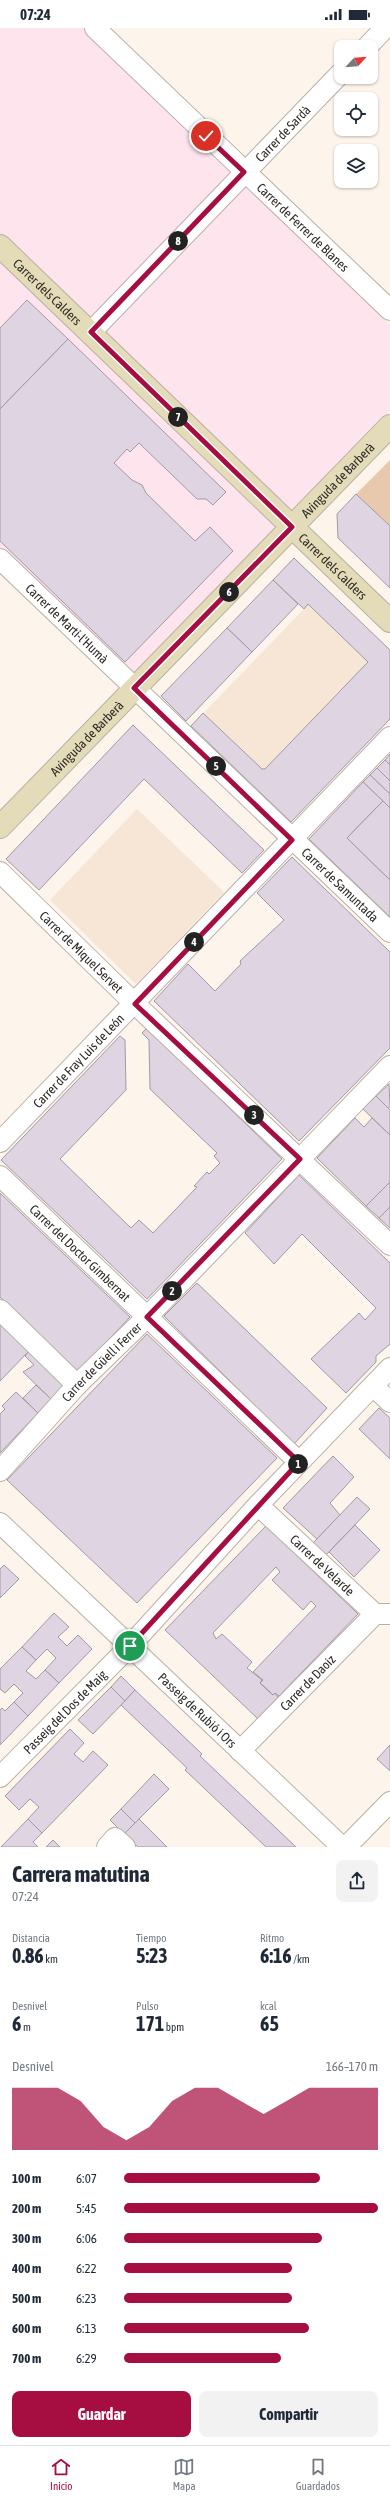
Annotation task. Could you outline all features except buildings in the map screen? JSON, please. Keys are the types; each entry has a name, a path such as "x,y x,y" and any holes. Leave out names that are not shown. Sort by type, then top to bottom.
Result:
{"street":[{"name":"Carrer de Ferrer de Blanes","path":"95,28 390,310"},
{"path":"373,40 385,28"},
{"name":"Carrer de Sardà","path":"91,332 334,80"},
{"name":"Carrer dels Calders","path":"0,246 390,621"},
{"name":"Avinguda de Barberà","path":"0,827 390,426"},
{"name":"Carrer de Martí-l'Humà","path":"0,559 134,688"},
{"name":"Carrer de Samuntada","path":"134,688 390,932"},
{"name":"Carrer de Fray Luis de León","path":"0,1142 135,1004 390,737"},
{"name":"Carrer de Miquel Servet","path":"0,872 135,1004 390,1245"},
{"name":"Carrer de Güell i Ferrer","path":"0,1471 77,1385 147,1317 390,1066"},
{"name":"Carrer del Doctor Gimbernat","path":"0,1176 299,1462"},
{"path":"0,1310 77,1385"},
{"name":"Passeig del Dos de Maig","path":"0,1777 130,1646 258,1505 390,1368"},
{"path":"373,1386 390,1402"},
{"name":"Carrer de Velarde","path":"258,1505 382,1614"},
{"name":"Passeig de Rubió i Ors","path":"0,1523 342,1847"},
{"name":"Carrer de Daoiz","path":"240,1751 382,1614"},
{"path":"346,1847 390,1802"},
{"path":"107,1847 115,1838 125,1847"}],"shaded area":[{"path":"0,28 87,28 390,324 390,411 134,680 0,550"},
{"path":"390,460 390,526 356,494"},
{"path":"294,558 390,650 291,822 191,726 304,609 273,580"},
{"path":"137,809 224,892 136,984 50,900"}],"route":[{"path":"130,1646 299,1462 147,1317 300,1159 135,1004 292,840 134,688 292,527 91,332 244,172 206,136"}]}
